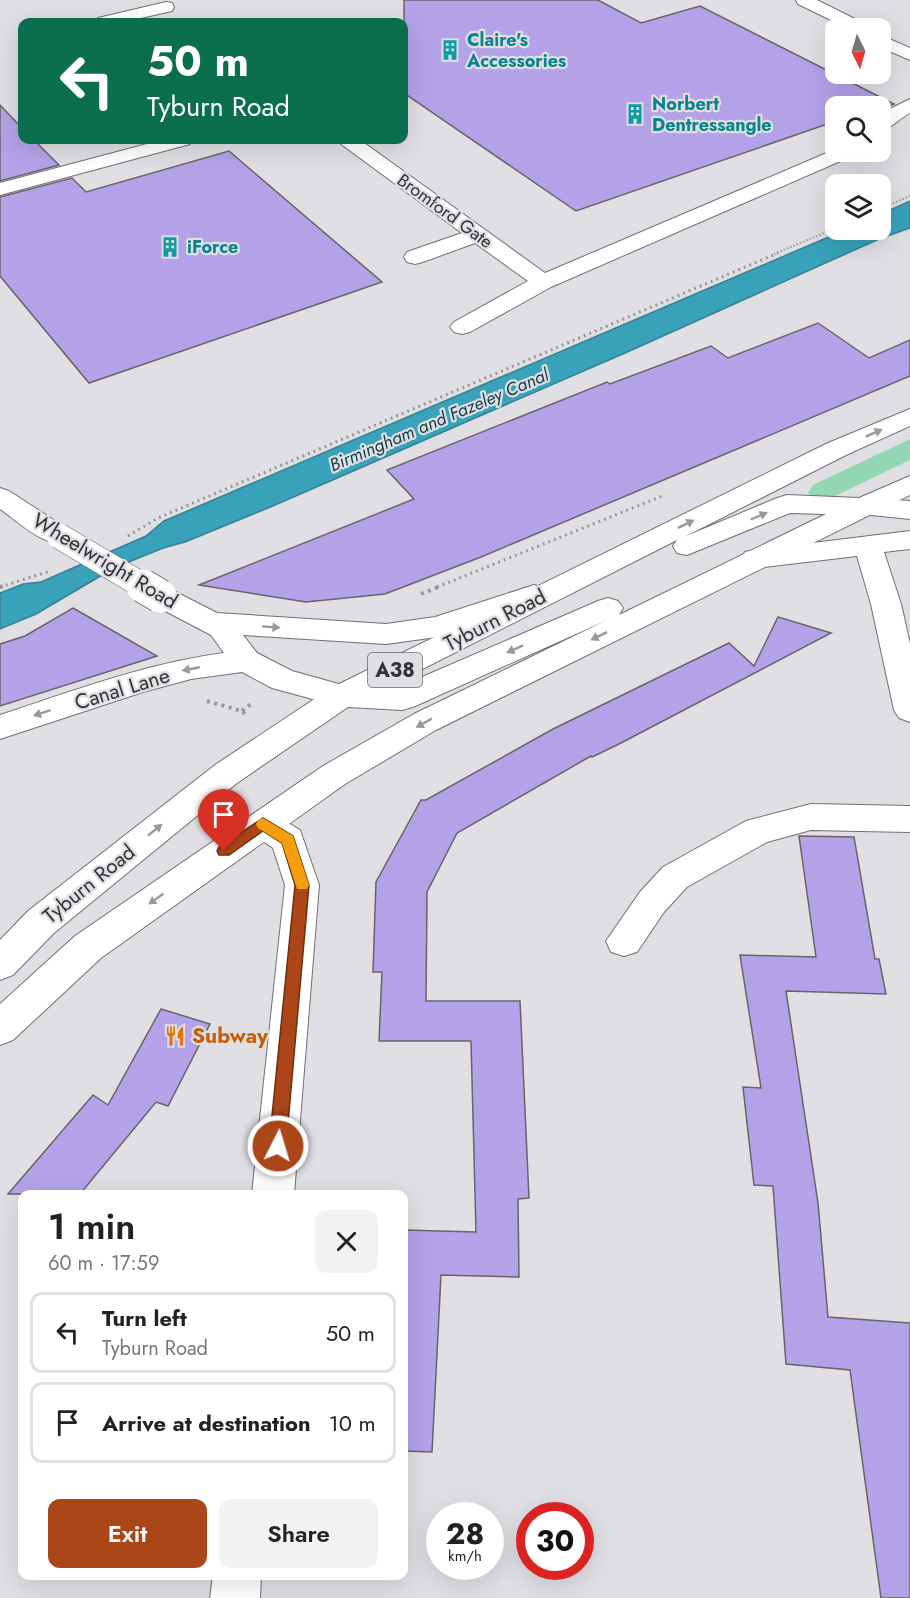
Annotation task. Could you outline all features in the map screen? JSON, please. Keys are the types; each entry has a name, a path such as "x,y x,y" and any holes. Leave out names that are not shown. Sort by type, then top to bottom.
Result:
{"main road":[{"path":"804,0 839,18"},
{"path":"116,18 162,3 181,17"},
{"path":"891,46 910,55"},
{"path":"891,116 910,105"},
{"path":"0,189 168,144"},
{"name":"Bromford Gate","path":"353,144 543,282"},
{"path":"462,327 543,282 825,161"},
{"path":"415,257 477,234"},
{"name":"Tyburn Road","path":"0,964 41,922 226,774 342,696 837,449 910,417"},
{"path":"0,1028 88,947 334,775 425,722 910,484"},
{"name":"Wheelwright Road","path":"0,496 59,536 160,596 221,628 246,661 283,680 342,696 402,699 629,599 708,583"},
{"path":"565,584 659,558 787,504 910,510"},
{"path":"755,559 910,540"},
{"path":"867,544 886,604 910,710"},
{"name":"Wheelwright Road","path":"212,623 386,634 437,627 565,584"},
{"name":"Canal Lane","path":"0,727 138,682 191,668 246,661"},
{"path":"624,941 652,902 675,877 758,831 811,817 910,819"},
{"path":"263,824 288,840 302,885 273,1190"},
{"path":"235,1598 237,1580"}],"path":[{"path":"891,204 910,196"},
{"path":"127,537 158,518 825,233"},
{"path":"413,597 667,494"},
{"path":"0,587 21,578 39,576 50,571"},
{"path":"242,711 283,680"}],"green space":[{"path":"910,439 910,460 835,496 817,498 808,493 813,485"}],"water":[{"path":"910,201 910,228 891,235 891,210"},
{"name":"Birmingham and Fazeley Canal","path":"825,239 877,240 625,353 268,508 114,568 36,614 0,629 0,593 23,584 41,582 146,536 164,521"}],"building":[{"name":"Norbert Dentressangle","path":"404,0 598,0 641,23 700,6 825,69 825,84 854,84 878,96 825,96 825,125 576,211 408,96 408,18 404,18"},
{"path":"0,105 18,124 18,144 38,144 59,165 0,181"},
{"name":"iForce","path":"229,151 382,282 89,383 0,276 0,197 72,178 86,192"},
{"path":"818,323 869,358 910,340 910,376 481,557 385,594 306,602 199,585 414,499 387,470 607,382 610,384 711,346 728,358"},
{"path":"73,608 157,656 0,706 0,644 25,636"},
{"path":"778,617 831,633 619,744 591,756 457,833 427,892 426,1001 520,1001 529,1198 518,1199 519,1277 441,1275 432,1452 408,1451 408,1230 476,1232 471,1041 379,1041 382,972 373,972 376,882 421,800 426,800 553,729 729,643 754,666"},
{"path":"799,836 854,837 875,959 879,959 886,994 786,991 818,1203 828,1317 910,1323 910,1598 881,1598 850,1370 786,1364 773,1186 754,1185 743,1087 761,1088 740,955 816,957"},
{"path":"161,1009 210,1024 168,1106 156,1102 83,1190 18,1190 18,1194 8,1194 93,1095 108,1105"}],"slow traffic":[{"path":"263,824 288,840 302,885"}],"place":[{"name":"Claire's Accessories","path":"450,50"},
{"name":"Norbert Dentressangle","path":"635,114"},
{"name":"iForce","path":"170,247"},
{"name":"Subway","path":"175,1036"}],"route":[{"path":"224,851 263,824 288,840 302,885 278,1146"}]}
